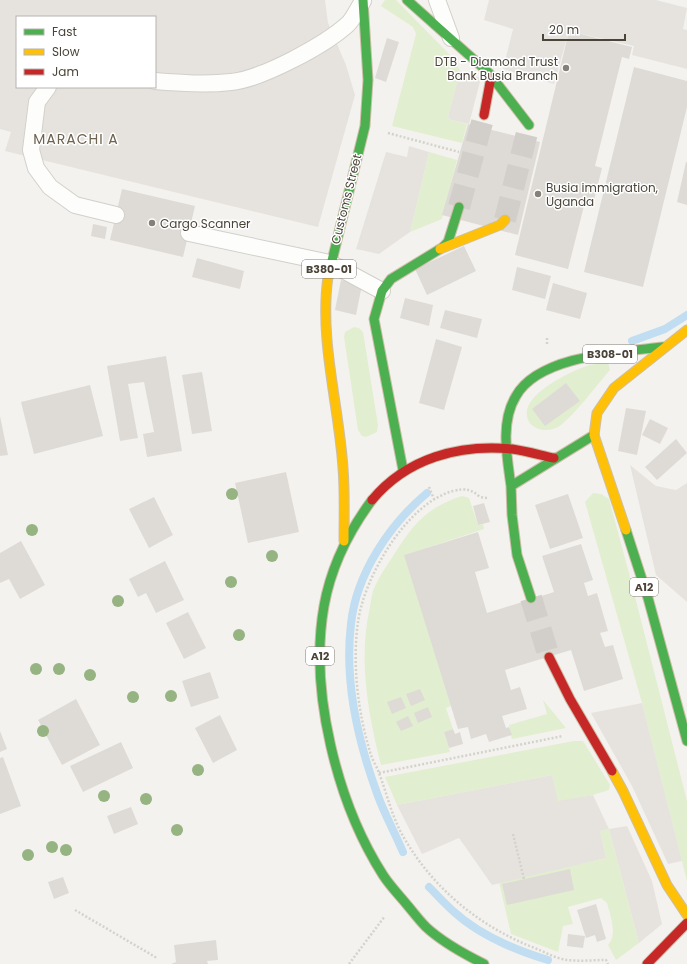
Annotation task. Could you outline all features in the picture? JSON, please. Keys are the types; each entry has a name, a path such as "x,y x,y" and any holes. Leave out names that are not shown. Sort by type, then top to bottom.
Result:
{"highway":[{"path":"407,0 451,38 490,75 529,125"},
{"name":"Customs Street","path":"344,541 343,468 325,306 326,282 330,263 365,126 368,80 363,1"},
{"path":"484,115 490,75"},
{"path":"443,247 448,242 459,207"},
{"path":"403,470 374,319 382,290 391,279 443,247 500,225 505,220"},
{"name":"B308-01","path":"614,388 663,347 687,330"},
{"name":"B308-01","path":"506,449 506,434 510,410 516,394 534,377 558,366 582,359 663,347"},
{"name":"A12","path":"614,388 597,414 594,435 648,598 687,741"},
{"path":"511,486 554,458 594,435"},
{"path":"506,449 517,555 531,598"},
{"name":"A12","path":"484,964 471,958 426,926 384,876 353,818 337,773 326,728 319,651 326,593 344,541 374,496 403,470 435,457 461,450 506,449 554,458"},
{"path":"549,657 588,731 623,791 667,885 687,915"},
{"path":"647,964 687,923"}],"lane":[{"path":"437,0 451,38"},
{"path":"156,81 183,83 232,82 265,72 318,46 349,23 363,1"},
{"path":"47,88 37,102 36,109 31,150 36,168 50,187 75,205 116,215"},
{"path":"189,233 330,263 382,290"}],"path":[{"path":"365,126 459,152"},
{"path":"511,499 480,497 473,490 463,489 445,493 434,499 413,516 391,544 372,577 364,596 358,621 357,651 359,708 372,756 387,799 403,835 425,870 442,889 479,921 518,942 562,959 606,960 608,964"},
{"path":"379,773 588,731"},
{"path":"513,834 524,879"},
{"path":"349,964 400,896"},
{"path":"75,910 156,958"}],"green space":[{"path":"385,0 396,0 456,61 460,71 448,117 451,120 467,124 462,143 392,126 416,34 413,27 381,6"},
{"path":"429,152 457,160 442,219 410,232"},
{"path":"354,327 359,328 363,332 378,425 377,432 366,437 362,436 358,430 344,337 345,332"},
{"path":"608,362 610,370 580,406 561,425 550,430 544,430 538,429 529,422 527,410 535,396 560,378 577,370 590,365"},
{"path":"593,493 601,494 609,499 687,801 687,881 642,703 585,502"},
{"path":"462,496 469,498 478,525 483,524 484,529 405,555 451,706 446,708 453,729 444,732 450,752 381,765 372,726 366,686 365,666 366,627 373,591 384,570 402,542 423,517 440,505"},
{"path":"543,700 566,728 512,739 509,725 547,714"},
{"path":"574,741 583,741 610,785 609,790 593,795 558,802 552,775 397,805 385,777"},
{"path":"609,829 639,943 616,960 608,945 611,941 613,930 611,919 607,903 601,898 568,907 573,924 563,926 558,952 511,934 499,882 606,858 600,831"}],"shaded area":[{"path":"0,0 325,0 328,23 346,65 355,95 318,227 5,151 11,132 0,129"},
{"path":"489,0 656,0 687,8 683,29 687,30 687,69 632,55 634,46 569,31 554,84 503,69 513,29 484,20"},
{"path":"460,71 481,78 469,124 451,120 448,117"},
{"path":"409,146 429,152 410,232 379,254 356,249 386,152 407,157"},
{"path":"630,465 656,486 676,490 687,483 687,602 656,575"},
{"path":"642,703 682,861 668,864 632,786 591,713"},
{"path":"552,775 558,801 593,795 609,829 600,831 606,858 492,885 459,838 422,854 397,805"},
{"path":"627,826 652,881 662,924 639,943 609,829"}],"building":[{"path":"569,31 632,47 629,59 622,57 595,166 602,168 592,208 584,206 568,269 515,255"},
{"path":"387,38 399,42 386,82 375,78"},
{"path":"634,67 687,81 687,107 643,287 584,272"},
{"path":"468,124 540,142 518,235 442,215"},
{"path":"687,162 687,205 677,202"},
{"name":"Cargo Scanner","path":"122,189 195,206 183,257 110,240"},
{"path":"93,224 107,227 105,239 91,236"},
{"path":"464,246 476,271 427,295 415,269"},
{"path":"197,258 244,271 240,289 192,277"},
{"path":"517,267 551,276 545,299 512,290"},
{"path":"341,280 362,285 356,315 335,310"},
{"path":"553,283 587,293 580,319 546,310"},
{"path":"405,298 433,305 429,326 400,318"},
{"path":"445,310 482,319 477,338 440,328"},
{"path":"436,339 462,347 444,410 419,403"},
{"path":"166,356 182,451 147,457 143,434 154,432 144,382 128,384 138,438 120,441 107,366"},
{"path":"202,372 212,431 192,434 182,375"},
{"path":"566,383 580,401 545,426 532,409"},
{"path":"90,385 103,436 34,454 21,402"},
{"path":"626,408 646,411 637,455 618,451"},
{"path":"0,416 8,455 0,456"},
{"path":"650,419 668,428 660,444 642,435"},
{"path":"676,439 687,453 657,480 645,467"},
{"path":"286,472 299,532 248,543 235,483"},
{"path":"568,494 583,538 550,549 535,505"},
{"path":"154,497 173,535 149,548 129,509"},
{"path":"484,503 490,522 478,525 473,506"},
{"path":"478,532 489,568 475,572 487,613 554,592 542,556 581,544 593,580 584,583 588,596 597,593 608,631 600,633 605,647 613,645 623,679 584,691 571,650 505,670 511,690 520,687 527,709 502,716 506,728 509,727 512,735 489,742 486,734 471,739 468,727 458,729 404,555"},
{"path":"21,541 45,585 20,599 9,579 0,583 0,553"},
{"path":"165,561 184,600 156,613 146,593 138,597 129,579"},
{"path":"188,612 206,648 184,659 166,623"},
{"path":"210,672 219,698 191,707 182,681"},
{"path":"420,689 425,700 411,706 406,694"},
{"path":"401,697 406,708 392,714 387,702"},
{"path":"76,699 100,745 62,765 38,720"},
{"path":"428,707 432,717 418,723 414,713"},
{"path":"220,715 237,750 213,763 195,728"},
{"path":"408,716 413,726 401,731 396,722"},
{"path":"453,729 455,734 460,732 463,744 449,748 444,732"},
{"path":"0,731 7,749 0,752"},
{"path":"121,742 133,768 83,792 70,766"},
{"path":"3,757 21,806 0,814 0,758"},
{"path":"131,807 138,824 114,834 107,816"},
{"path":"570,869 574,890 507,905 502,884"},
{"path":"63,877 69,893 54,899 48,882"},
{"path":"596,904 606,939 597,942 595,935 586,938 577,910"},
{"path":"568,934 585,936 583,948 567,946"},
{"path":"216,940 218,960 207,961 208,964 171,964 176,962 174,945"}],"waterway":[{"path":"632,341 665,329 687,315"},
{"path":"403,852 381,803 364,754 354,712 349,668 349,646 354,605 367,569 388,535 413,505 427,493"},
{"path":"429,887 463,920 474,927 498,941 523,952 548,960"}],"tunnel":[{"path":"459,207 484,115"},
{"path":"505,220 529,125"},
{"path":"531,598 549,657"}],"traffic: fast":[{"path":"328,277 365,126 368,80 363,0"},
{"path":"407,0 489,73 529,125"},
{"path":"443,247 448,242 459,207"},
{"path":"403,470 374,319 382,291 391,279 440,249"},
{"path":"511,486 506,428 511,406 516,396 527,382 543,372 562,364 583,358 663,347"},
{"path":"531,598 517,555 512,515 511,486 594,435"},
{"path":"372,500 356,524 336,563 324,606 320,639 320,674 324,709 331,745 340,781 352,815 383,875 426,927 439,938 484,964"},
{"path":"626,530 648,598 687,741"}],"traffic: slow":[{"path":"440,249 500,225 505,220"},
{"path":"328,277 326,324 343,468 344,541"},
{"path":"626,530 594,435 597,413 614,388 687,330"},
{"path":"612,771 623,791 667,885 687,915"}],"traffic: jam":[{"path":"484,115 491,77"},
{"path":"372,500 401,474 418,464 435,457 454,452 492,448 512,449 554,458"},
{"path":"549,657 570,699 612,771"},
{"path":"647,964 687,923"}],"place":[{"name":"DTB - Diamond Trust Bank Busia Branch","path":"566,68"},
{"name":"Busia immigration, Uganda","path":"538,194"},
{"name":"Cargo Scanner","path":"152,223"}],"district":[{"name":"MARACHI A","path":"76,139"}]}
